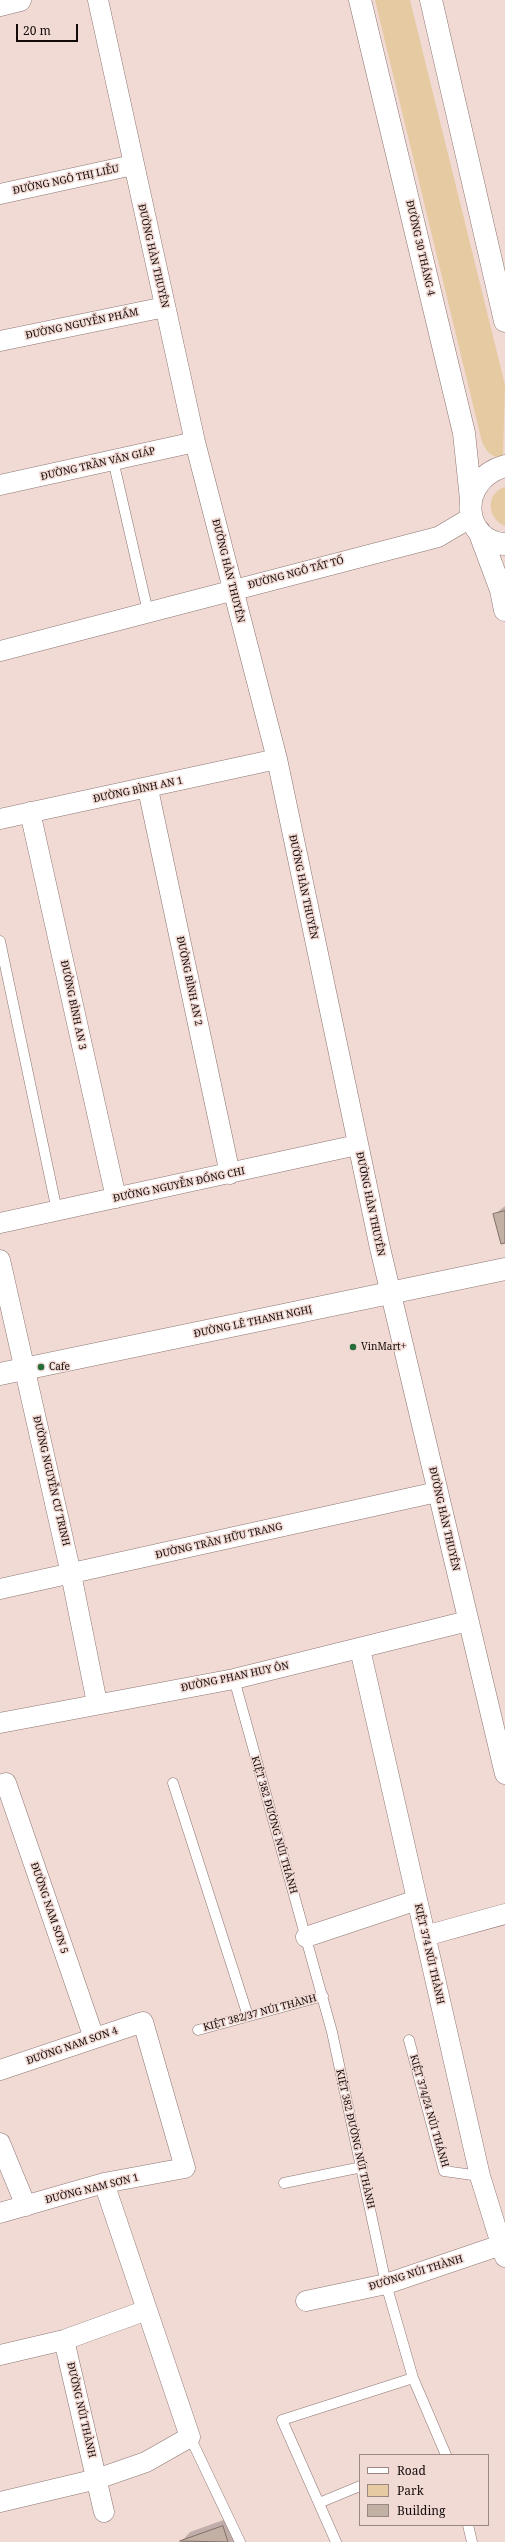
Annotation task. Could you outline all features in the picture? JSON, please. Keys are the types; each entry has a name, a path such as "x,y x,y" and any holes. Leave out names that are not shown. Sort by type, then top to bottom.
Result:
{"street":[{"path":"0,5 20,0"},
{"name":"ĐƯỜNG HÀN THUYÊN","path":"98,0 195,442 276,760 390,1292 505,1774"},
{"name":"ĐƯỜNG 30 THÁNG 4","path":"360,0 464,433 474,515 501,590 505,610"},
{"path":"431,0 505,321"},
{"name":"ĐƯỜNG NGÔ THỊ LIỄU","path":"0,194 133,165"},
{"name":"ĐƯỜNG NGUYỄN PHẨM","path":"0,341 165,307"},
{"name":"ĐƯỜNG TRẦN VĂN GIÁP","path":"0,485 195,442"},
{"path":"505,466 483,476 475,486 474,515 490,539 505,544"},
{"name":"ĐƯỜNG NGÔ TẤT TỐ","path":"0,650 438,537 474,515"},
{"name":"ĐƯỜNG BÌNH AN 1","path":"0,819 148,789 276,760"},
{"name":"ĐƯỜNG BÌNH AN 2","path":"148,789 230,1174"},
{"name":"ĐƯỜNG BÌNH AN 3","path":"30,812 116,1198"},
{"name":"ĐƯỜNG NGUYỄN ĐỔNG CHI","path":"0,1223 358,1145"},
{"name":"ĐƯỜNG NGUYỄN CƯ TRINH","path":"0,1260 71,1574 97,1703"},
{"name":"ĐƯỜNG LÊ THANH NGHỊ","path":"0,1374 26,1370 390,1292 505,1269"},
{"name":"ĐƯỜNG TRẦN HỮU TRANG","path":"0,1589 437,1492"},
{"name":"ĐƯỜNG PHAN HUY ÔN","path":"0,1723 97,1703 234,1679 468,1621"},
{"name":"KIỆT 374 NÚI THÀNH","path":"360,1649 480,2176 503,2251"},
{"name":"ĐƯỜNG NAM SƠN 5","path":"0,1785 6,1783 94,2038"},
{"path":"306,1937 417,1900"},
{"path":"425,1936 505,1914"},
{"name":"ĐƯỜNG NAM SƠN 4","path":"0,2070 143,2022 186,2168"},
{"path":"0,2143 26,2206"},
{"name":"ĐƯỜNG NAM SƠN 1","path":"0,2213 104,2184 186,2168"},
{"path":"0,2502 97,2479 146,2462 190,2437 104,2184"},
{"name":"ĐƯỜNG NÚI THÀNH","path":"306,2301 386,2284 503,2251"},
{"path":"0,2355 64,2340 147,2310"},
{"name":"ĐƯỜNG NÚI THÀNH","path":"64,2340 104,2512"}],"lane":[{"path":"113,460 148,612"},
{"path":"0,942 57,1211"},
{"name":"KIỆT 382 ĐƯỜNG NÚI THÀNH","path":"234,1679 259,1776 322,1996 362,2167 386,2284 413,2378 446,2454"},
{"path":"173,1784 248,2016"},
{"name":"KIỆT 382/37 NÚI THÀNH","path":"198,2030 322,1996"},
{"name":"KIỆT 374/24 NÚI THÁNH","path":"409,2040 444,2172 480,2176"},
{"path":"284,2183 362,2167"},
{"path":"336,2542 282,2420 413,2378"},
{"path":"190,2437 240,2542"},
{"path":"319,2503 359,2486"},
{"path":"468,2526 472,2542"}],"green space":[{"path":"375,0 410,0 505,385 503,457 490,454 482,442"},
{"path":"505,487 505,526 499,523 495,518 492,512 491,500 499,490"}],"building":[{"path":"505,1211 505,1243 501,1244 493,1214"},
{"path":"223,2526 228,2542 180,2541"}],"place":[{"name":"VinMart+","path":"353,1347"},
{"name":"Cafe","path":"41,1367"}]}
